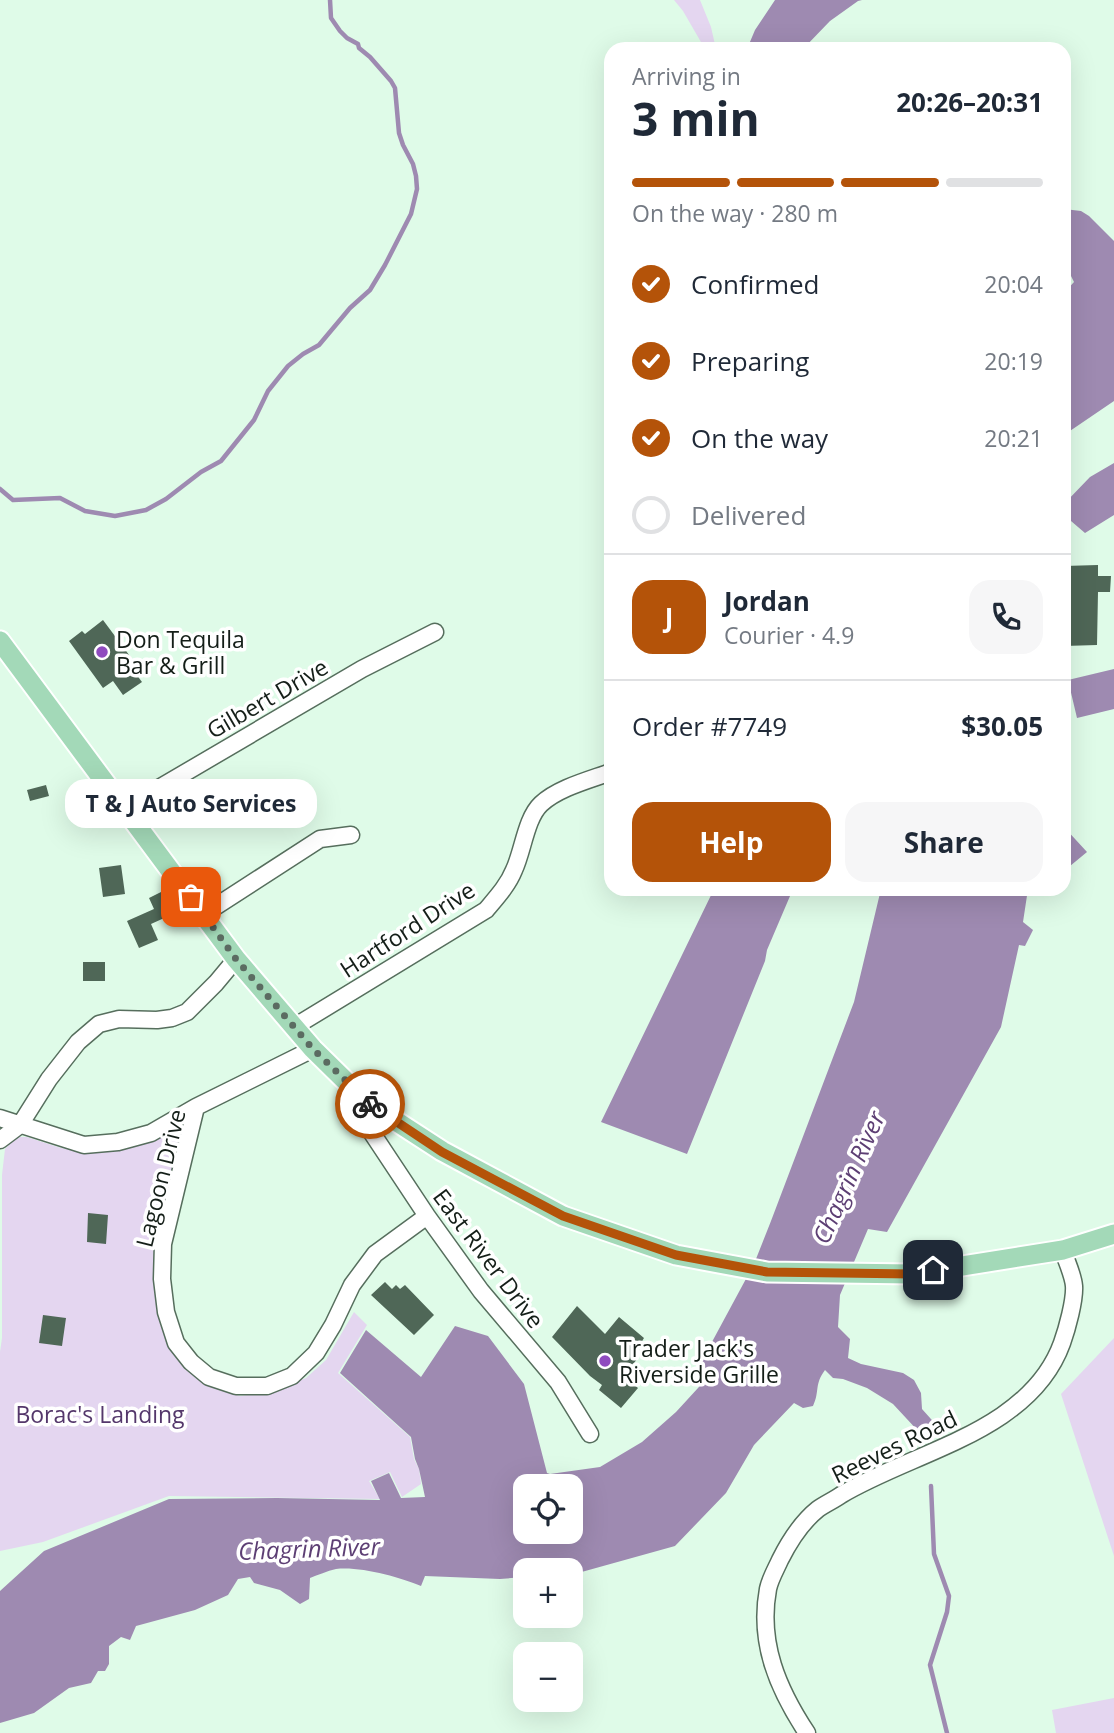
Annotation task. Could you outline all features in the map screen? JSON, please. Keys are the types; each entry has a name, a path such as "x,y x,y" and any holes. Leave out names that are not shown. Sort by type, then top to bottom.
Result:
{"main road":[{"path":"0,641 236,959 313,1049 368,1103 442,1152 563,1216 676,1255 767,1272 912,1274 1063,1250 1114,1234"}],"street":[{"name":"Gilbert Drive","path":"125,808 362,669 435,632"},
{"name":"Hartford Drive","path":"294,1027 486,910 514,871 531,822 540,805 576,784 604,774"},
{"path":"204,914 320,839 351,835"},
{"path":"0,1140 20,1125 49,1079 78,1042 99,1024 119,1019 172,1018 187,1012 216,984 236,959"},
{"name":"Lagoon Drive","path":"313,1049 196,1107 163,1244 162,1279 166,1312 176,1343 191,1362 209,1377 236,1386 267,1386 292,1376 316,1353 333,1325 352,1284 375,1254 427,1216"},
{"name":"East River Drive","path":"368,1103 370,1130 427,1216 481,1291 558,1382 590,1434"},
{"path":"0,1118 84,1145 118,1142 151,1133 196,1107"},
{"name":"Reeves Road","path":"807,1733 774,1671 765,1632 768,1587 788,1543 818,1510 849,1491 970,1435 1020,1404 1056,1360 1068,1326 1074,1285 1063,1250"}],"green space":[{"path":"674,0 700,0 714,42 701,42"},
{"name":"Borac's Landing","path":"172,1129 179,1130 184,1140 156,1266 191,1369 209,1386 240,1396 275,1391 306,1378 326,1360 354,1312 367,1325 338,1373 410,1437 421,1484 402,1497 390,1472 369,1481 380,1499 169,1496 43,1542 0,1551 2,1175 5,1149 16,1137 27,1137 61,1148 89,1152"},
{"path":"1114,1338 1114,1556 1061,1394"},
{"path":"1114,1698 1114,1733 1056,1733 1052,1710"}],"water":[{"path":"775,0 862,0 830,21 810,42 750,42"},
{"path":"1071,210 1081,211 1089,216 1114,241 1114,401 1071,430 1071,285 1074,282 1071,276"},
{"path":"1114,463 1114,515 1085,533 1071,521 1071,497 1090,477"},
{"path":"1114,669 1114,709 1077,718 1071,679"},
{"path":"1071,835 1087,852 1071,865"},
{"path":"711,896 790,896 687,1154 601,1122"},
{"name":"Chagrin River","path":"879,896 1027,896 1023,922 1033,930 1025,946 1019,945 1001,1027 887,1232 868,1229 840,1295 838,1327 850,1339 848,1358 861,1364 903,1373 914,1380 921,1393 922,1409 939,1428 937,1431 919,1432 893,1404 867,1388 833,1378 825,1370 819,1380 813,1406 803,1408 794,1403 754,1445 726,1493 675,1546 583,1572 583,1558 513,1558 513,1578 425,1576 421,1586 379,1573 336,1569 310,1578 309,1599 300,1604 280,1590 254,1583 250,1577 238,1579 228,1595 195,1610 136,1626 130,1640 121,1637 109,1646 109,1664 105,1671 98,1671 91,1683 69,1688 34,1713 0,1723 0,1591 44,1551 169,1499 380,1500 371,1481 389,1473 401,1498 425,1497 411,1437 340,1373 366,1330 421,1377 455,1326 488,1336 524,1384 547,1473 600,1467 642,1442 676,1412 709,1376 699,1366 754,1264 854,1002"}],"building":[{"path":"1098,565 1098,576 1111,576 1110,592 1098,592 1097,645 1071,646 1071,566"},
{"name":"Don Tequila Bar & Grill","path":"103,620 135,663 130,666 142,682 123,695 113,681 103,688 69,641 82,631 85,634"},
{"path":"46,785 49,796 30,801 27,790"},
{"path":"121,865 125,894 103,897 99,868"},
{"path":"163,891 173,914 151,924 158,940 139,948 127,921 154,909 149,898"},
{"path":"83,962 105,962 105,981 83,981"},
{"path":"88,1213 108,1215 106,1244 87,1242"},
{"path":"385,1282 392,1289 396,1285 400,1289 405,1285 434,1315 414,1335 371,1295"},
{"name":"Trader Jack's Riverside Grille","path":"577,1306 605,1334 619,1317 644,1338 636,1351 641,1354 624,1376 638,1388 621,1408 599,1390 602,1385 552,1337"},
{"path":"43,1315 66,1318 62,1346 39,1343"}],"waterway":[{"path":"0,489 13,500 60,498 85,511 115,516 146,510 221,461 254,420 268,391 288,366 319,345 350,308 370,290 411,214 417,189 416,176 399,133 395,88 358,44 340,31 331,18 330,0"},
{"path":"931,1486 934,1554 949,1596 947,1612 930,1665 947,1733"}],"way so far":[{"path":"191,897 236,959 313,1049 370,1104"}],"place":[{"name":"Don Tequila Bar & Grill","path":"102,652"},
{"name":"T & J Auto Services","path":"191,897"},
{"name":"Trader Jack's Riverside Grille","path":"605,1361"}],"route":[{"path":"370,1104 442,1152 563,1216 676,1255 767,1272 912,1274 933,1270"}]}
